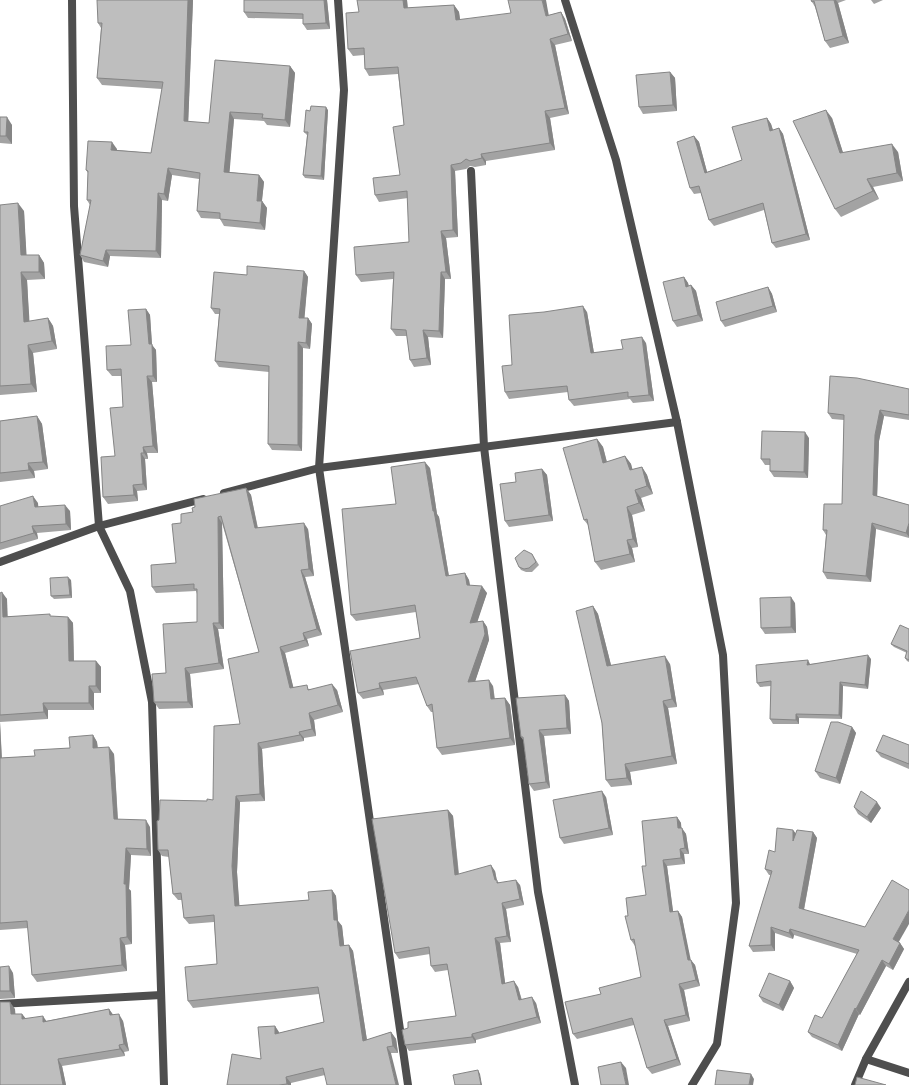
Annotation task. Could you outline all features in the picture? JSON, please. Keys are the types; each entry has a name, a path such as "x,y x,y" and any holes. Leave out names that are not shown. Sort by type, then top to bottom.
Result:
{"street":[{"path":"72,0 74,206 99,526 130,591 152,702 164,1085"},
{"path":"338,0 344,90 319,468 408,1085"},
{"path":"565,0 616,160 677,422 723,655 736,903 717,1044 692,1085"},
{"path":"471,171 484,447 538,892 575,1085"},
{"path":"0,562 99,526 319,468 677,422"},
{"path":"855,1085 866,1058 909,982"},
{"path":"0,1004 161,995"},
{"path":"866,1058 909,1073"}],"building":[{"path":"97,0 188,0 184,121 209,123 215,60 290,66 285,120 262,118 263,114 230,112 224,172 259,175 257,201 262,201 260,223 220,219 220,213 197,211 200,173 168,168 164,194 158,193 156,251 106,250 103,261 80,255 91,200 87,200 88,171 86,170 88,141 112,142 111,150 151,153 163,82 97,78 102,23 98,23"},
{"path":"244,0 324,0 326,23 303,24 303,14 244,12"},
{"path":"357,0 403,0 404,8 454,5 456,20 511,13 508,0 542,0 546,16 561,12 568,34 550,39 565,108 545,111 550,143 481,154 482,158 470,161 466,159 461,163 451,165 453,230 441,231 446,272 441,272 439,331 423,330 427,358 410,360 406,330 391,329 394,272 356,275 354,247 409,242 407,191 375,195 373,178 400,175 393,127 404,125 398,67 365,69 364,48 348,49 346,13 359,12"},
{"path":"811,0 834,0 843,36 825,41 814,1 812,2"},
{"path":"670,72 673,105 639,107 636,75"},
{"path":"311,106 326,107 321,176 303,175 308,132 304,132 306,110 310,111"},
{"path":"826,110 840,153 892,144 897,173 867,179 873,191 835,209 793,121"},
{"path":"0,117 7,117 6,136 0,136"},
{"path":"767,118 770,131 779,128 806,234 772,243 763,203 709,220 699,186 690,188 677,142 694,136 705,173 742,160 732,127"},
{"path":"18,203 21,255 39,255 39,272 21,272 24,322 48,318 52,341 28,345 31,384 0,386 0,205"},
{"path":"247,266 304,271 299,318 308,318 306,343 298,342 298,445 268,444 269,366 215,361 220,309 211,308 214,272 247,275"},
{"path":"684,277 686,287 691,285 698,315 673,321 663,282"},
{"path":"768,287 773,306 721,321 716,302"},
{"path":"583,306 591,353 623,349 621,340 642,337 649,395 628,397 628,392 569,400 567,386 505,392 502,366 512,365 509,315 544,312"},
{"path":"146,309 149,344 152,344 153,376 147,376 153,446 143,447 144,453 141,453 143,484 133,485 134,495 103,497 101,457 115,456 110,408 123,407 121,369 107,370 106,346 131,345 128,310"},
{"path":"830,376 857,378 909,389 909,415 880,410 875,435 873,495 909,505 909,523 906,533 872,523 866,576 823,572 827,530 823,530 824,504 842,504 844,415 828,413"},
{"path":"37,416 43,462 28,463 29,470 0,473 0,421"},
{"path":"762,431 805,432 804,472 770,471 770,459 761,459"},
{"path":"597,439 603,463 625,456 630,470 642,467 647,486 635,490 639,503 627,507 633,539 627,540 630,554 595,562 587,519 584,520 563,448"},
{"path":"425,462 446,576 465,573 467,585 482,586 470,623 483,621 485,634 468,682 489,680 491,699 505,698 510,738 437,748 432,704 427,706 416,677 379,683 380,688 358,693 350,651 420,638 415,605 351,615 342,509 396,504 391,467"},
{"path":"542,469 549,515 505,521 500,484 516,482 515,473"},
{"path":"246,488 255,528 304,523 309,569 301,570 317,629 303,633 305,640 280,647 290,688 307,685 308,690 332,684 338,705 309,713 312,729 299,732 300,735 258,743 260,794 236,796 232,866 235,906 309,900 308,892 332,890 334,920 337,920 340,946 349,945 363,1041 391,1032 393,1046 387,1047 396,1085 327,1085 323,1068 286,1077 287,1084 227,1085 232,1054 261,1059 258,1027 275,1026 275,1034 324,1022 318,987 188,1001 185,967 217,964 214,915 184,918 181,893 173,894 168,850 158,850 157,821 159,820 160,800 213,800 214,726 240,724 228,659 259,652 221,516 218,517 219,623 213,623 219,663 185,668 188,702 154,702 152,674 166,673 163,624 197,622 197,589 194,589 194,584 152,587 151,565 176,563 172,524 181,523 181,514 193,512 192,508 195,507 194,499"},
{"path":"33,496 35,507 65,505 66,524 32,526 34,533 0,543 0,506"},
{"path":"524,550 532,554 536,562 529,568 524,569 519,567 515,558"},
{"path":"68,577 70,595 51,596 50,578"},
{"path":"2,592 3,617 50,614 50,616 68,617 69,661 96,661 96,686 89,686 89,703 43,703 44,712 0,715 0,593"},
{"path":"791,597 791,627 761,628 760,598"},
{"path":"593,606 607,666 665,656 672,699 663,701 672,756 625,764 627,778 606,780 602,723 576,611"},
{"path":"900,625 909,629 909,660 905,658 907,651 891,644"},
{"path":"868,655 865,685 840,682 839,715 796,714 796,720 770,719 771,681 757,683 756,665 808,660 807,665"},
{"path":"565,695 567,728 539,730 546,782 529,784 516,698"},
{"path":"831,722 838,722 852,727 836,778 815,771"},
{"path":"93,735 93,748 109,747 114,819 146,820 147,849 126,848 124,884 126,884 127,937 120,938 122,965 32,975 27,921 0,923 0,758 35,756 34,750 70,748 69,737"},
{"path":"883,735 909,745 909,764 876,751"},
{"path":"602,791 609,828 560,838 553,800"},
{"path":"861,791 877,802 867,817 854,807"},
{"path":"448,810 455,875 491,865 497,883 516,880 520,899 502,903 507,936 495,938 502,984 514,981 519,1000 532,997 537,1017 472,1034 472,1037 405,1045 402,1030 408,1028 408,1022 456,1016 447,964 431,966 429,947 395,953 372,819"},
{"path":"677,817 678,828 682,828 685,848 680,849 681,858 663,860 670,912 678,911 688,960 691,960 696,980 679,984 686,1015 664,1020 677,1059 647,1068 632,1018 573,1034 565,1002 601,994 599,988 641,977 634,939 631,940 625,916 628,916 626,898 646,895 642,866 646,866 642,821"},
{"path":"777,828 793,830 793,841 797,830 813,832 799,908 865,927 892,880 909,890 909,910 893,939 900,943 889,964 882,960 856,1009 855,1008 838,1045 808,1032 815,1015 822,1018 859,950 790,929 789,933 771,927 771,945 749,946 772,871 765,869 769,850 775,852"},
{"path":"9,966 10,991 0,991 0,967"},
{"path":"769,973 790,981 779,1005 759,996"},
{"path":"0,1002 10,1002 11,1014 22,1014 22,1019 43,1016 43,1022 109,1009 110,1015 119,1014 124,1044 119,1045 120,1049 58,1059 63,1085 0,1085"},
{"path":"621,1062 626,1085 601,1085 598,1067"},
{"path":"478,1070 481,1085 455,1085 453,1075"},
{"path":"717,1070 751,1074 749,1085 715,1085"},
{"path":"857,1077 886,1085 855,1085"}]}
